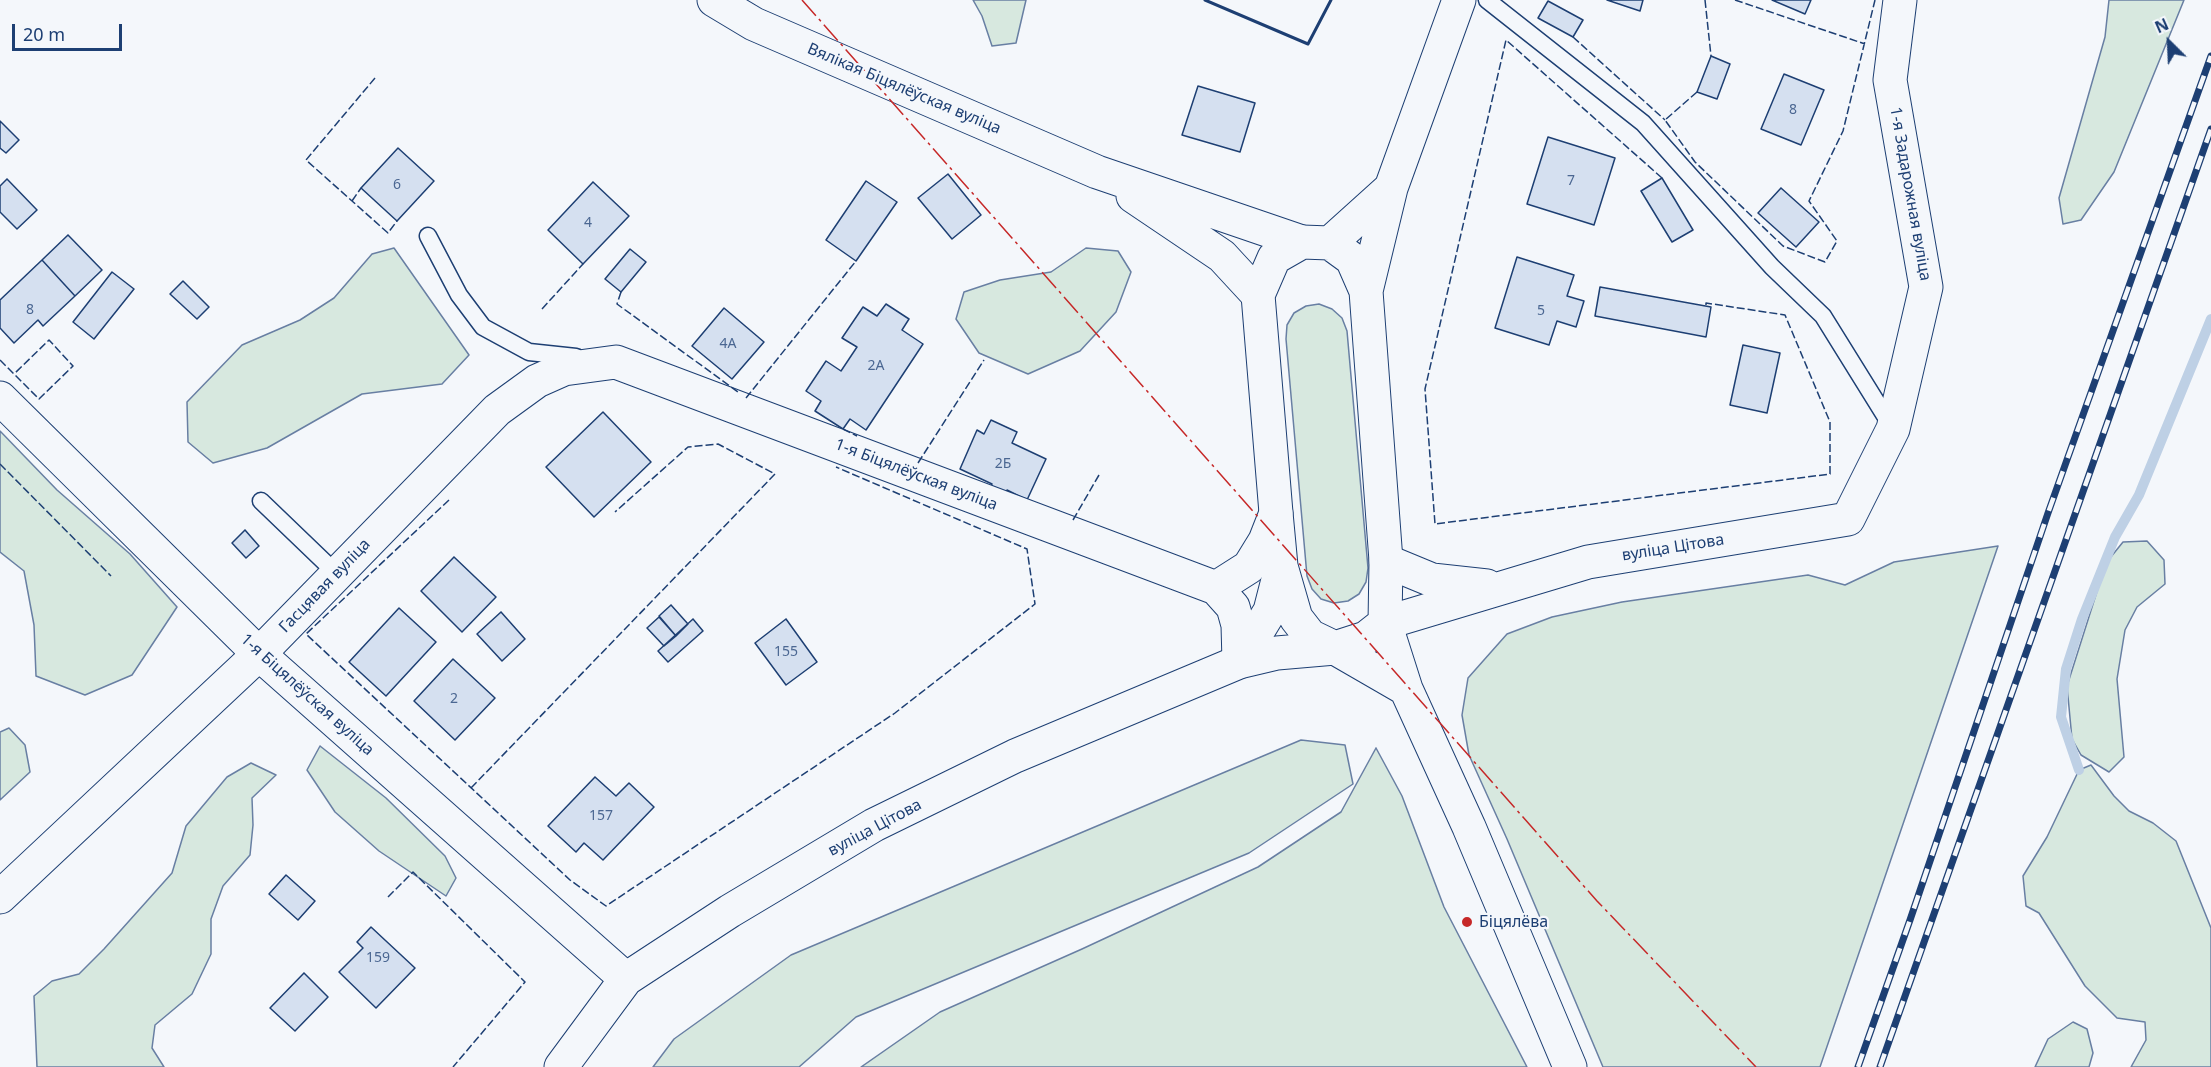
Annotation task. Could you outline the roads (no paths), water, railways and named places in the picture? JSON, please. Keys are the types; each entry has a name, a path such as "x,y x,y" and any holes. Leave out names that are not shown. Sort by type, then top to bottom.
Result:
{"street":[{"name":"Вялікая Біцялёўская вуліца","path":"714,0 754,24 1097,171 1316,242 1353,259 1366,291"},
{"path":"1459,0 1391,188 1366,291 1386,561 1385,622 1407,689 1469,827 1570,1067"},
{"name":"1-я Задарожная вуліца","path":"1848,519 1893,429 1926,287 1890,80 1900,0"},
{"name":"Вялікая Біцялёўская вуліца","path":"1097,171 1222,256 1258,295"},
{"path":"1391,188 1316,242 1274,258 1258,295 1281,566 1296,618 1310,636 1407,689"},
{"name":"Гасцявая вуліца","path":"0,897 259,654 497,410 537,381 564,369 616,362"},
{"name":"1-я Біцялёўская вуліца","path":"616,362 1216,588"},
{"name":"1-я Біцялёўская вуліца","path":"0,398 259,654 626,979"},
{"path":"1239,662 1238,625 1233,607 1216,588 1249,567 1265,540 1275,513"},
{"name":"вуліца Цітова","path":"561,1067 626,979 730,911 874,825 1015,756 1239,662 1277,653 1335,648 1366,638 1385,622 1588,562 1848,519"},
{"name":"вуліца Цітова","path":"1386,561 1432,580 1500,588"},
{"path":"1239,662 1270,611 1281,566"}],"lane":[{"path":"1488,0 1642,123 1772,267 1823,316 1893,429"},
{"path":"428,236 459,295 483,327 528,352 616,362"},
{"path":"261,501 338,574"}],"waterway":[{"path":"2079,770 2061,717 2066,669 2082,619 2115,537 2139,495 2211,319"}],"railway":[{"path":"1858,1067 2048,513 2211,56"},
{"path":"1880,1067 2211,129"}],"place":[{"name":"Біцялёва","path":"1467,922"}]}
